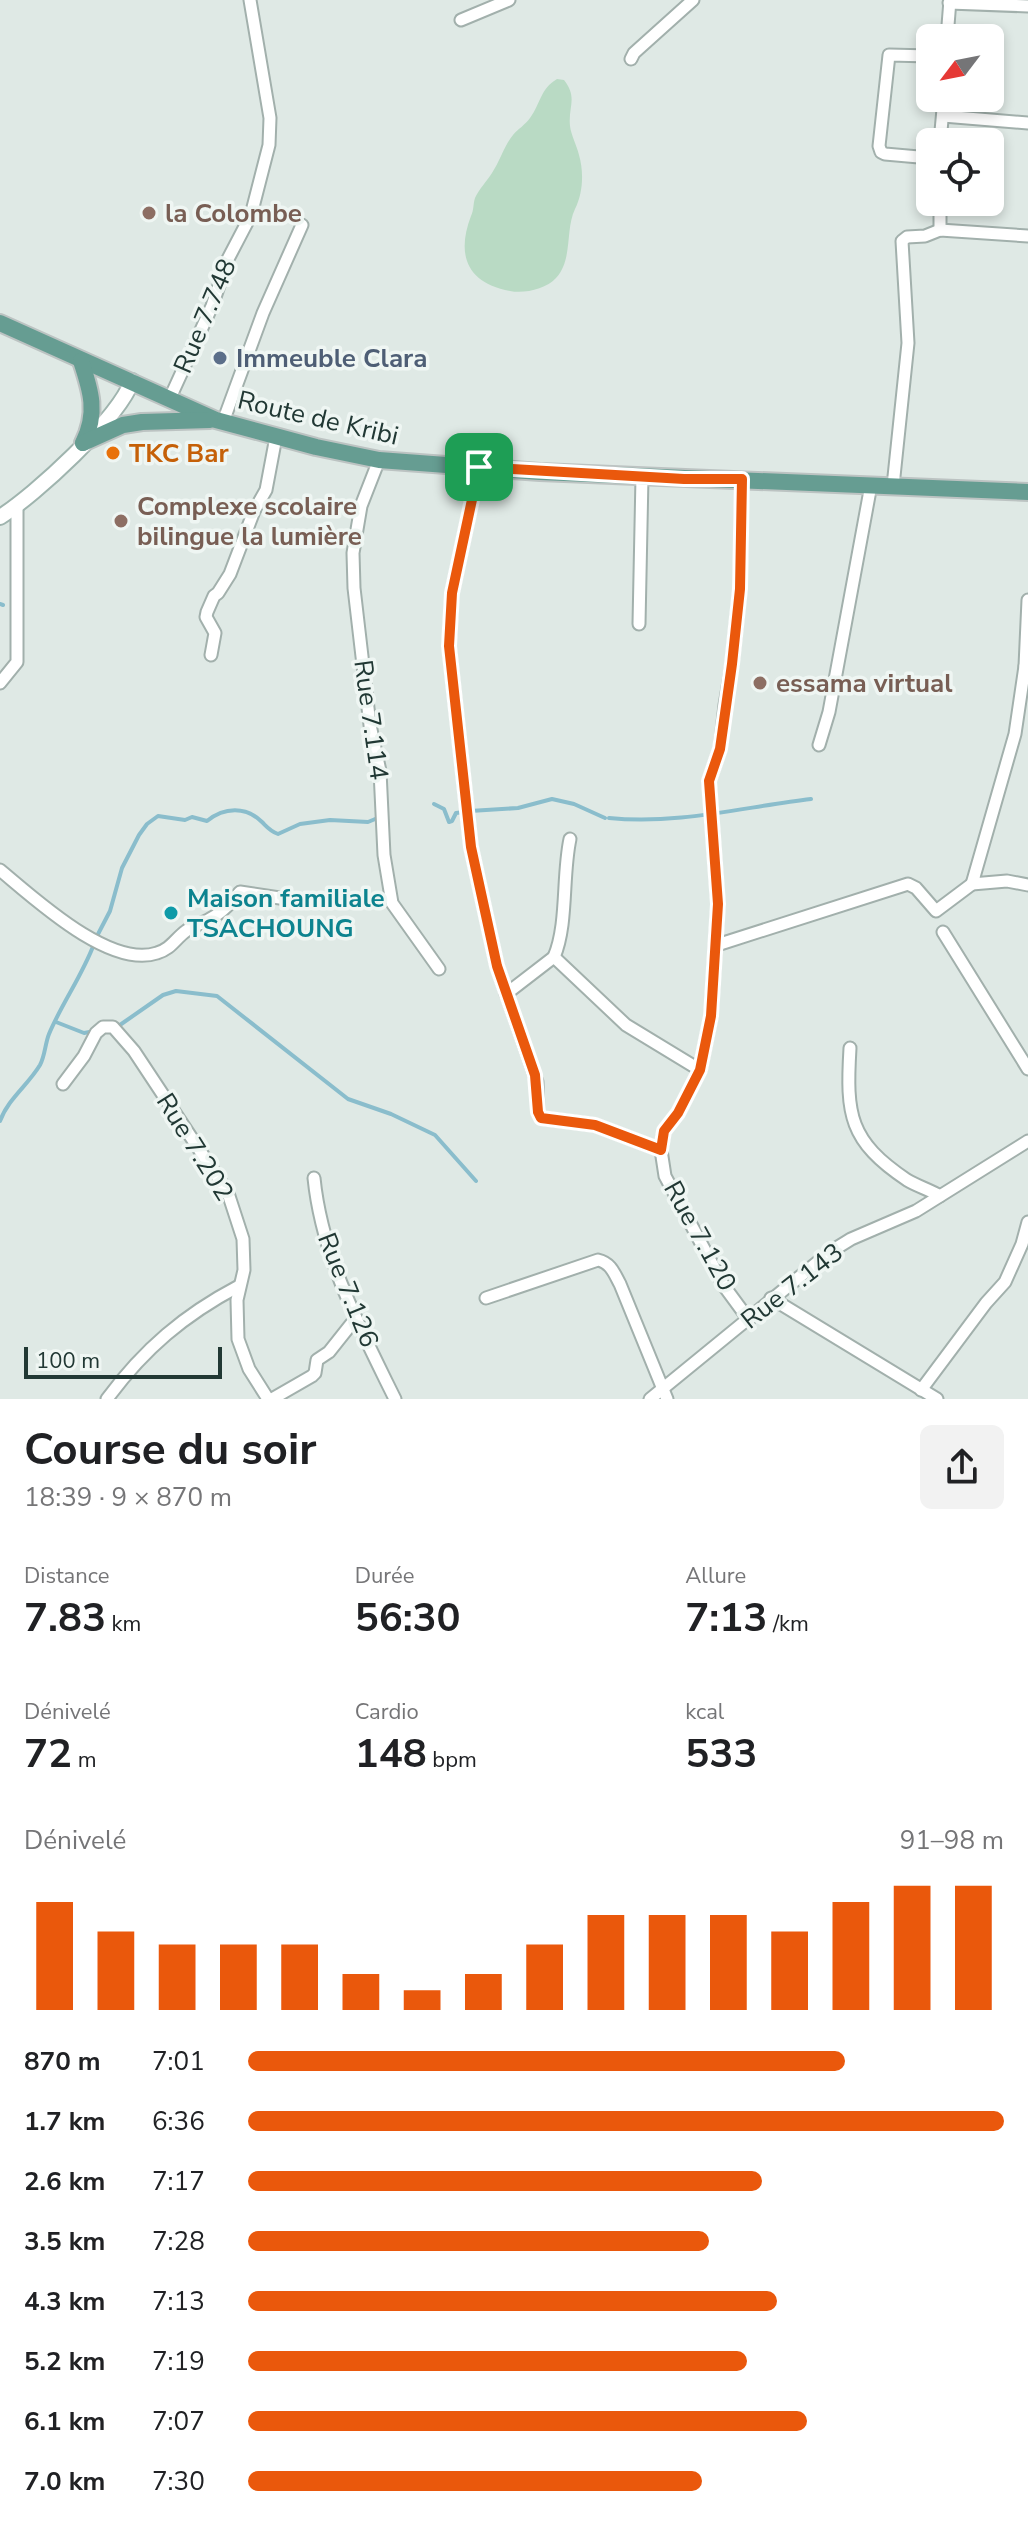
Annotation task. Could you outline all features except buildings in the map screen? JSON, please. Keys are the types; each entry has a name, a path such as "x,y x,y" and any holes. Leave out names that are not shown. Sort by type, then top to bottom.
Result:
{"main road":[{"name":"Route de Kribi","path":"0,323 219,421 379,460 642,477 1028,492"},
{"path":"81,361 91,392 92,412 91,427 83,443"},
{"path":"0,517 60,468 117,409 132,381"},
{"path":"83,443 123,425 219,421"}],"street":[{"name":"Rue 7.748","path":"170,398 212,306 228,259 251,215 269,145 270,118 250,0"},
{"path":"461,20 509,0"},
{"path":"631,59 693,0"},
{"path":"948,24 950,2 1028,6"},
{"path":"916,56 889,55 879,146 885,154 916,157"},
{"path":"942,128 943,112"},
{"path":"943,116 1028,123"},
{"path":"940,216 940,230"},
{"path":"219,421 302,225"},
{"path":"893,486 908,343 902,241 907,237 925,236 940,230 1028,236"},
{"path":"211,655 215,633 206,617 207,612 230,574 254,511 266,490 276,437"},
{"name":"Rue 7.114","path":"379,460 361,506 353,553 354,588 370,725 380,771 384,855 392,903 439,969"},
{"path":"479,467 454,584 449,638 471,847 497,966 535,1075 541,1118 595,1125 661,1150"},
{"path":"639,624 642,477"},
{"name":"Rue 7.120","path":"742,479 740,589 732,664 720,749 709,781 718,904 711,1016 700,1070 678,1113 664,1131 661,1150 665,1176 683,1211 724,1286 749,1320"},
{"path":"819,745 829,712 871,485"},
{"path":"0,683 17,662 17,506"},
{"path":"972,884 1015,734 1027,667 1028,600"},
{"path":"506,994 554,957 561,936 565,862 570,839"},
{"path":"0,870 77,930 112,951 133,954 155,954 171,947 186,930 212,918 240,892 293,900 337,900"},
{"path":"717,945 908,884 916,888 936,911 972,884 1007,881 1028,885"},
{"path":"943,932 1028,1069"},
{"path":"554,957 626,1025 700,1070"},
{"name":"Rue 7.202","path":"63,1084 84,1056 96,1033 107,1026 117,1031 134,1051 228,1193 243,1239 244,1270 239,1286 238,1339 249,1369 270,1399 315,1373 317,1360 329,1352 356,1318"},
{"path":"850,1048 848,1079 851,1116 859,1136 875,1156 909,1181 940,1196"},
{"name":"Rue 7.143","path":"650,1399 664,1393 771,1298 830,1252 851,1239 916,1211 1028,1141"},
{"name":"Rue 7.126","path":"314,1178 323,1233 356,1318 395,1399"},
{"path":"921,1390 1005,1282 1028,1222"},
{"path":"486,1298 598,1260 604,1262 611,1267 620,1284 664,1393"},
{"path":"107,1399 137,1360 177,1326 239,1286"},
{"path":"771,1298 937,1399"}],"green space":[{"path":"557,79 564,80 571,92 570,126 582,168 580,196 572,217 565,263 556,278 534,290 510,291 495,287 475,274 465,255 467,230 475,198 507,144 530,118 547,87"}],"waterway":[{"path":"470,811 518,808 552,799 574,804 605,818"},
{"path":"609,818 685,817 811,799"},
{"path":"434,804 444,809 449,822 456,813 464,812"},
{"path":"96,938 110,911 122,868 139,835 158,816 185,820 192,817 207,821 221,813 242,811 256,817 278,834 300,824 330,820 368,822 380,817"},
{"path":"0,1121 40,1065 49,1034 94,944"},
{"path":"117,1027 163,995 176,991 217,996 348,1099 391,1114 435,1135 476,1181"},
{"path":"56,1022 84,1033 95,1031"}],"place":[{"name":"la Colombe","path":"149,213"},
{"name":"Immeuble Clara","path":"220,358"},
{"name":"TKC Bar","path":"113,453"},
{"name":"Complexe scolaire bilingue la lumière","path":"121,521"},
{"name":"essama virtual","path":"760,683"},
{"name":"Maison familiale TSACHOUNG","path":"171,913"}],"route":[{"path":"479,467 684,479 742,479 740,589 732,664 720,749 709,781 718,904 711,1016 700,1070 678,1113 664,1131 661,1150 595,1125 541,1118 535,1075 497,966 466,817 449,646 452,593 479,467"}]}
